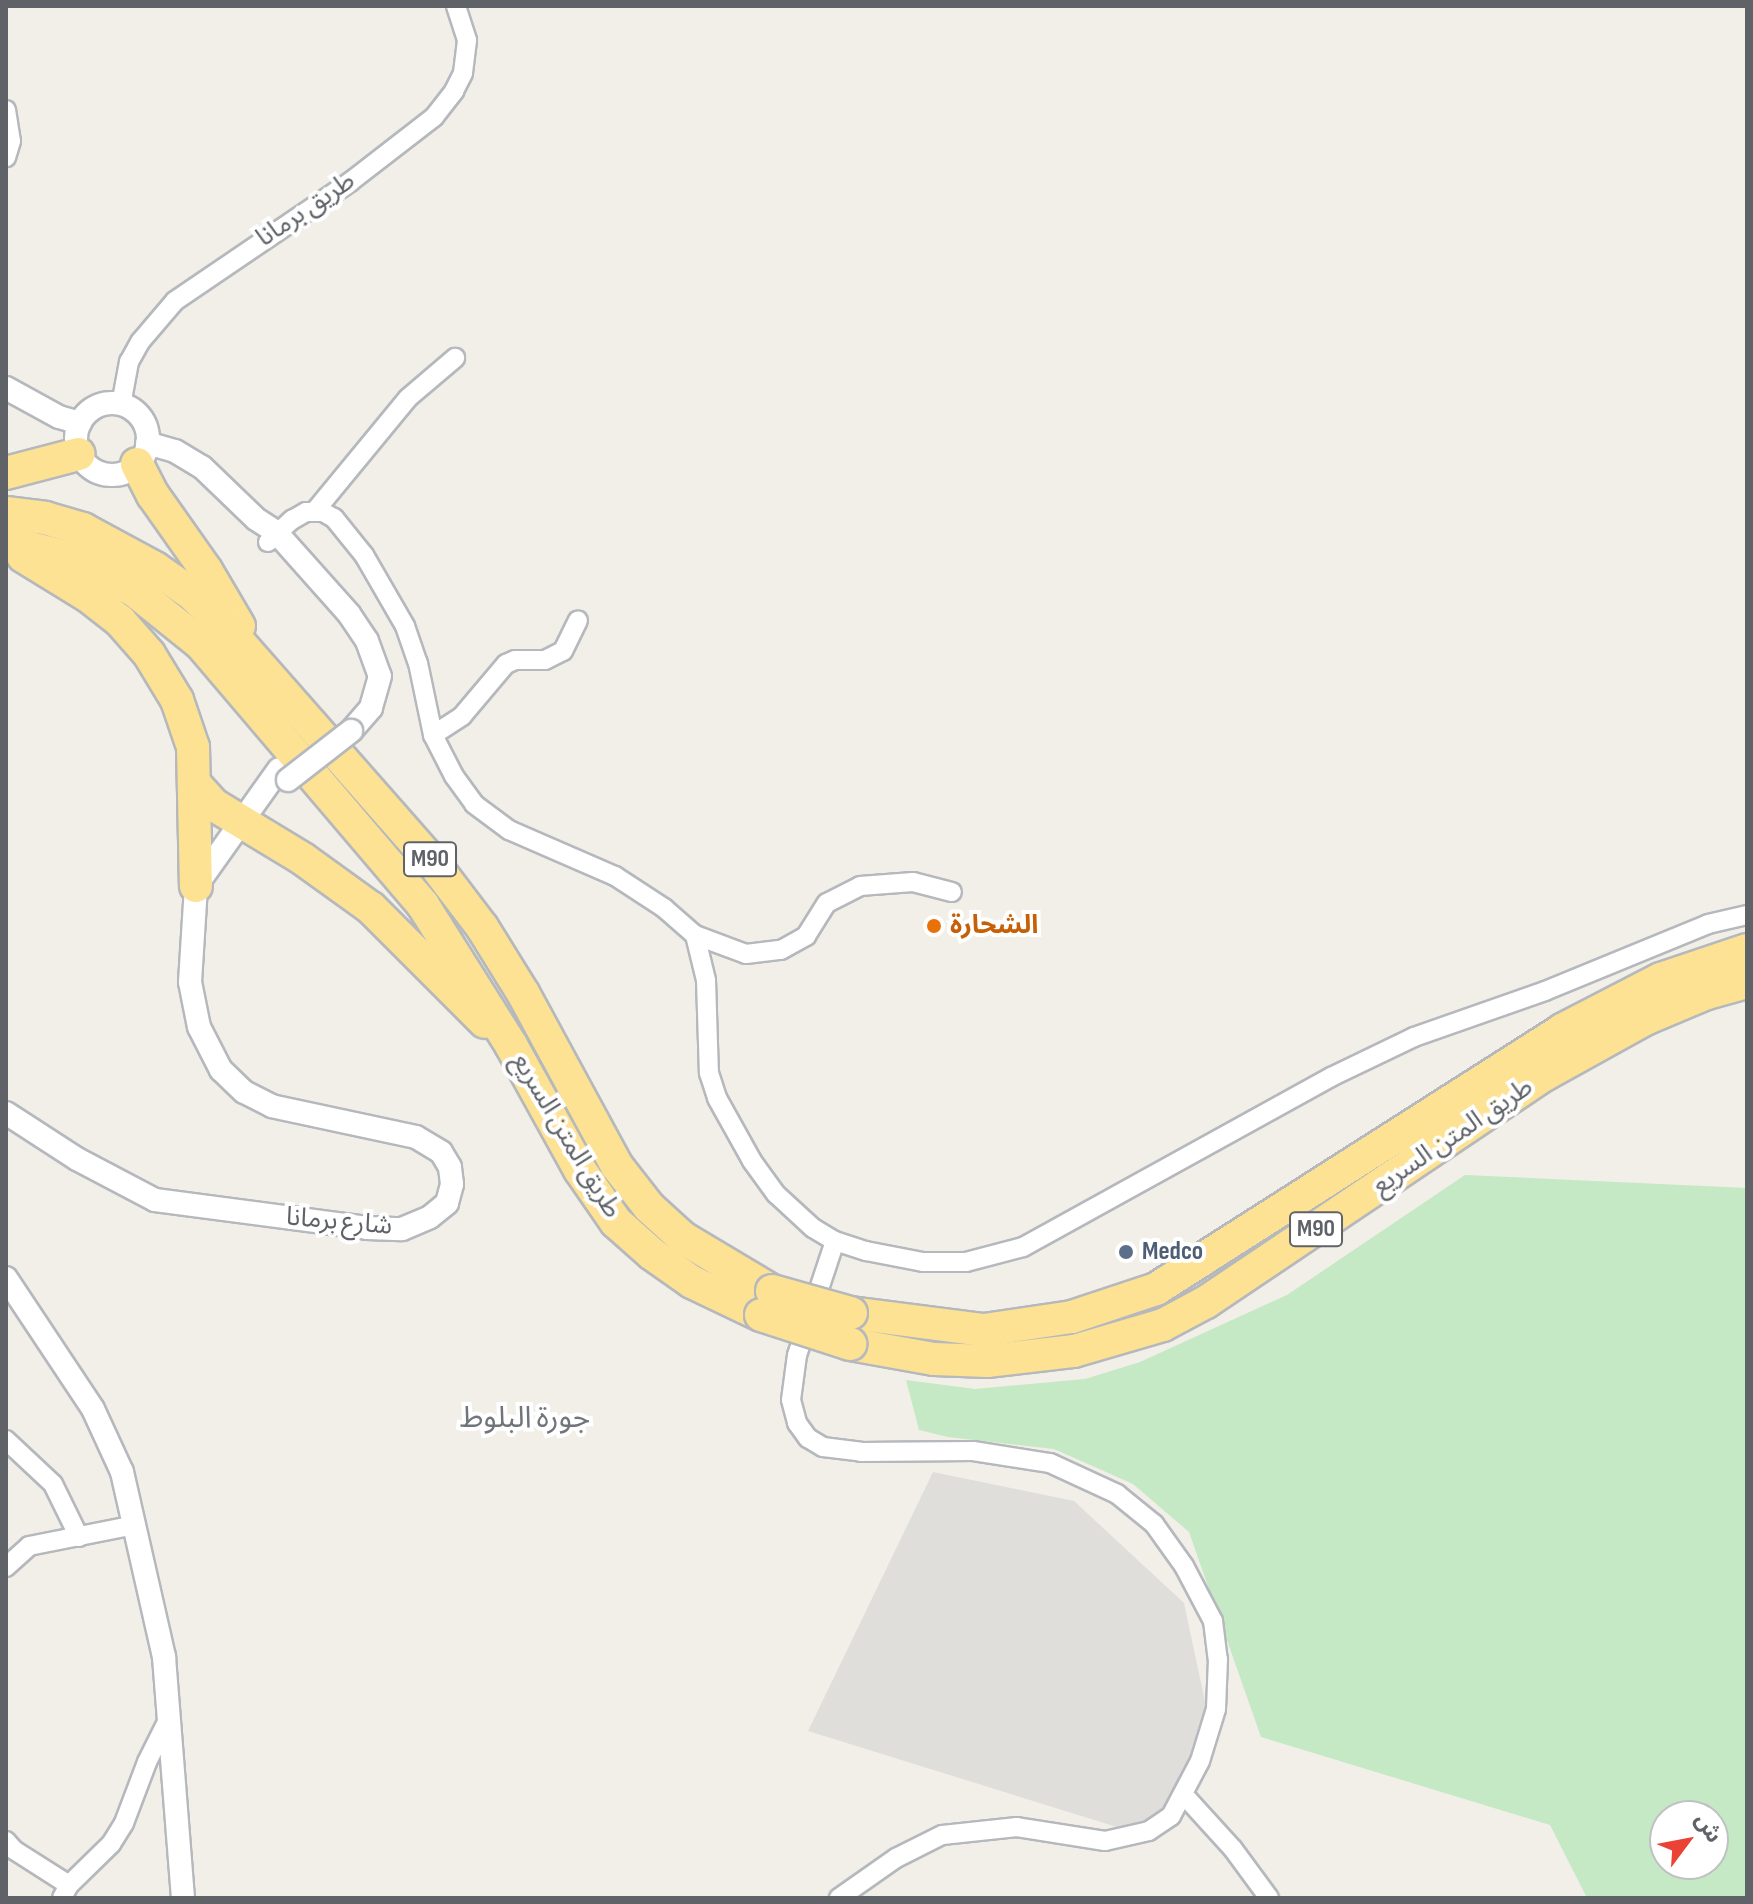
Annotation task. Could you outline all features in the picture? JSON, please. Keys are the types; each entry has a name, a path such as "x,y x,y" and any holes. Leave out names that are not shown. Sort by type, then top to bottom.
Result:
{"highway":[{"path":"6,473 80,438"},
{"path":"142,454 153,495 228,604 254,658"},
{"name":"طريق المتن السريع","path":"6,513 83,529 155,568 192,594 254,658 434,864 482,927 523,993 617,1166 649,1207 766,1303"},
{"path":"6,544 88,596 120,621 149,654 186,720 193,747 196,886"},
{"name":"طريق المتن السريع","path":"6,544 82,561 135,591 200,643 423,905 511,1045 573,1158 616,1222 652,1254 692,1282 851,1329 934,1359 987,1361 1074,1351 1163,1325 1206,1302 1544,1075 1645,1019 1707,993 1747,982"},
{"path":"194,783 205,797 240,822 303,859 371,908 461,1001 511,1045"},
{"name":"طريق المتن السريع","path":"851,1329 984,1330 1072,1317 1156,1289 1562,1030 1661,979 1747,950"}],"street":[{"name":"طريق برمانا","path":"121,405 129,362 140,342 175,301 350,182 434,117 463,73 467,40 456,6"},
{"path":"6,110 11,141 6,157"},
{"path":"272,537 292,520 315,511 408,398 455,358"},
{"path":"6,388 59,417 80,438 95,471 106,474 117,475 142,454 145,425 139,416 121,405 102,405 80,438"},
{"path":"142,454 190,458 256,519 349,614 376,659 380,676 376,698 347,726 278,780 240,822 196,886"},
{"path":"315,511 334,518 346,530 388,593 418,663 433,735 464,790 492,819 509,830 615,876 664,908 695,935 746,954 781,950 806,936 827,903 860,886 913,882 952,892"},
{"path":"433,735 462,716 506,664 515,660 545,660 563,651 578,620"},
{"name":"شارع برمانا","path":"6,1113 40,1132 77,1159 155,1200 367,1228 402,1229 430,1217 447,1203 452,1184 450,1167 441,1152 416,1137 272,1106 244,1092 221,1070 199,1027 192,993 191,917 196,886"},
{"path":"695,935 706,980 709,1073 717,1098 752,1161 776,1194 813,1228 835,1241 866,1251 923,1262 966,1262 1023,1247 1331,1077 1414,1037 1545,991 1708,924 1747,915"},
{"path":"835,1241 797,1355 791,1400 797,1423 808,1438 823,1447 861,1452 973,1451 1050,1463 1117,1494 1154,1524 1184,1566 1213,1621 1218,1659 1216,1709 1200,1761 1171,1816 1149,1831 1105,1841 1017,1827 942,1835 896,1858 839,1898"},
{"path":"6,1278 64,1362 105,1430 122,1472 164,1657 183,1898"},
{"path":"6,1440 53,1484 79,1537"},
{"path":"6,1567 29,1546 135,1525"},
{"path":"6,1841 66,1891 111,1844 124,1823 147,1762 170,1716"},
{"path":"1183,1794 1233,1849 1269,1898"}],"shaded area":[{"path":"933,1472 1074,1501 1184,1603 1207,1711 1194,1760 1157,1821 1133,1832 808,1731"}],"green space":[{"path":"1465,1175 1747,1188 1747,1898 1587,1898 1550,1825 1261,1737 1189,1532 1133,1484 1054,1449 948,1437 919,1430 906,1380 975,1389 1085,1379 1140,1362 1287,1295"}],"place":[{"name":"الشحارة","path":"934,926"},
{"name":"Medco","path":"1126,1252"}],"district":[{"name":"جورة البلوط","path":"525,1418"}]}
